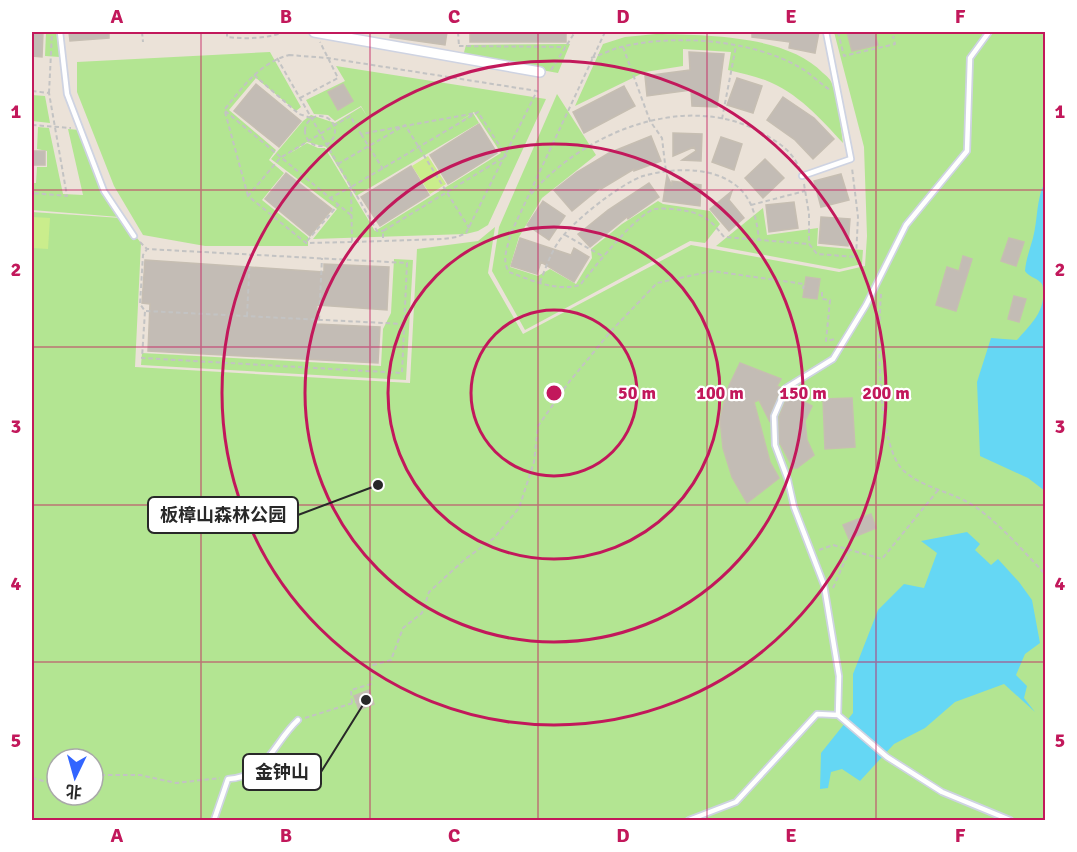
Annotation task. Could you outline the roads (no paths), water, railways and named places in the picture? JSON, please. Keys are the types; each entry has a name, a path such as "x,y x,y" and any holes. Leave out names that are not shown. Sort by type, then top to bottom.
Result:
{"street":[{"path":"314,32 540,72"}],"lane":[{"path":"60,32 67,94 104,191 134,236"},
{"path":"802,176 851,159 826,32"},
{"path":"838,715 839,676 824,585 794,507 788,480 775,445 774,416 786,388 833,359 866,305 906,225 967,151 970,58 989,32"},
{"path":"689,820 736,802 818,714 838,715 887,757 942,792 1010,820"},
{"path":"214,820 228,779 239,778 262,766 287,730 298,720"}],"water":[{"path":"1045,182 1045,491 1028,478 980,456 977,382 991,338 1017,340 1036,318 1042,305 1042,285 1025,271 1035,231 1040,195"},
{"path":"967,532 980,544 975,550 991,565 998,559 1032,600 1040,643 1025,654 1016,675 1027,686 1024,698 1035,712 1004,684 955,702 925,728 894,744 860,781 842,769 831,772 828,788 820,789 821,753 853,713 853,674 878,610 904,584 924,588 937,553 921,541"}],"place":[{"name":"板樟山森林公园","path":"378,485"},
{"name":"金钟山","path":"366,700"}]}
